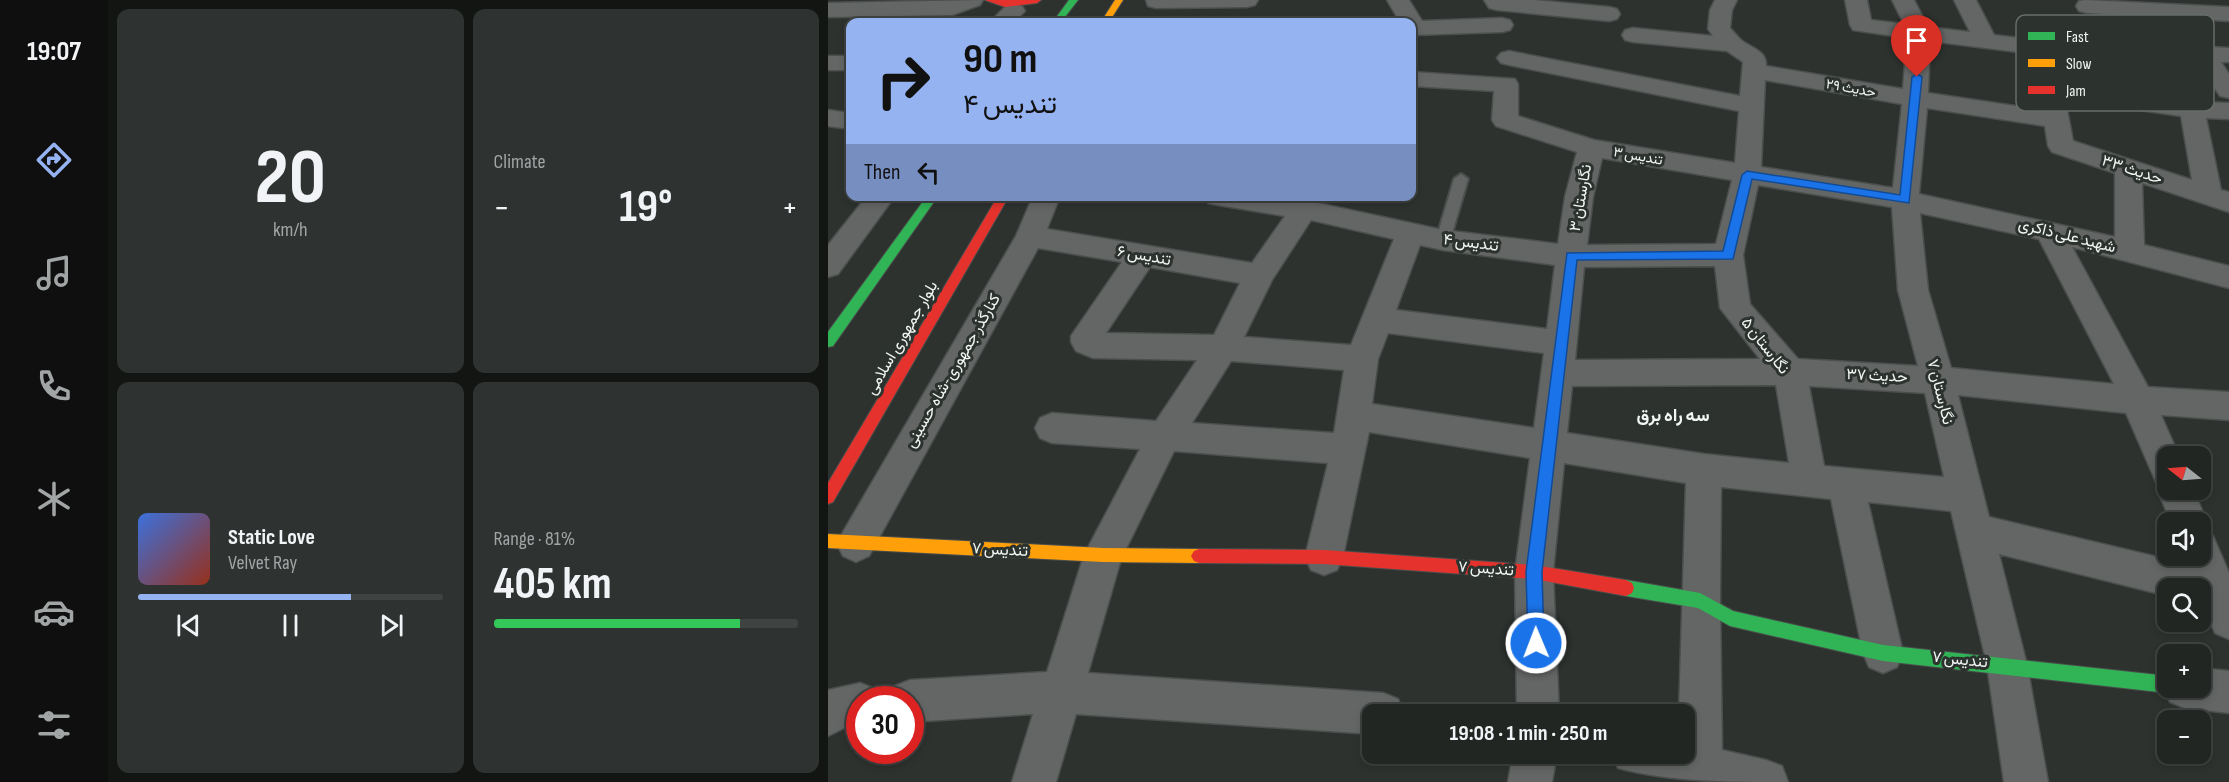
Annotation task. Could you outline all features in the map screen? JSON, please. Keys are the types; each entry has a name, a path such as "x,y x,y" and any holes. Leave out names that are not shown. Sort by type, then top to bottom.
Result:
{"street":[{"path":"828,10 856,5 952,8 972,0"},
{"path":"989,0 1017,9"},
{"path":"1060,18 1074,0"},
{"path":"1108,18 1119,0"},
{"path":"1154,5 1247,0"},
{"path":"1398,0 1408,18"},
{"path":"1726,0 1721,10 1719,29 1733,45 1755,59 1754,71"},
{"path":"1856,0 1861,25 2016,45"},
{"name":"نگارستان ۷","path":"1903,0 1919,32 1916,99 1905,200 1913,290 1976,531 2007,665 2026,782"},
{"path":"1965,0 1986,41"},
{"path":"828,33 856,5"},
{"path":"1416,24 1498,9 1610,7 1604,32 1733,45"},
{"path":"1416,79 1506,84 1509,58 1498,9"},
{"path":"2132,15 2160,10 2223,9"},
{"path":"2160,10 2165,15"},
{"path":"1616,79 1633,35"},
{"path":"1509,58 1752,106"},
{"path":"828,63 846,63"},
{"path":"2214,70 2229,92"},
{"name":"حدیث ۲۹","path":"1754,71 2056,120"},
{"name":"نگارستان ۵","path":"1754,71 1747,175 1728,255 1735,308 1790,372 1809,479"},
{"name":"تندیس ۳","path":"1506,84 1505,120 1591,148 1905,200"},
{"path":"2054,111 2056,120"},
{"path":"2219,199 2192,111 2229,111"},
{"path":"828,118 846,120"},
{"name":"حدیث ۳۳","path":"2056,120 2061,146 2219,199"},
{"name":"نگارستان ۳","path":"1538,704 1534,572 1571,256 1579,197 1591,148"},
{"path":"2128,168 2130,251"},
{"name":"شهید علی ذاکری","path":"1905,200 2049,231 2229,277"},
{"path":"828,266 878,201"},
{"path":"828,342 929,201"},
{"name":"بلوار جمهوری اسلامی","path":"828,497 1001,201"},
{"name":"کنارگذر جمهوری-شاه حسینی","path":"842,542 1030,236 1045,201"},
{"name":"تندیس ۴","path":"1251,201 1304,209 1443,240 1571,256 1728,255"},
{"path":"1034,782 1103,555 1165,435 1223,348 1258,275 1304,209"},
{"path":"2049,231 2127,376 2157,446"},
{"path":"1324,557 1349,449 1362,359 1379,320 1410,234"},
{"name":"تندیس ۶","path":"1030,236 1258,275"},
{"path":"1142,256 1087,336 1087,342 1093,345 1223,348 1362,359"},
{"name":"حدیث ۳۷","path":"1379,320 1559,358 1938,380 2138,400 2229,406"},
{"path":"1354,415 1704,470 1966,496"},
{"path":"1052,429 1349,449"},
{"path":"1700,767 1700,601 1704,470"},
{"path":"1846,483 1883,652"},
{"path":"1976,531 2225,601"},
{"name":"تندیس ۷","path":"842,542 1103,555 1324,557 1534,572 1700,601 1730,618 1883,652 2157,684"},
{"path":"2208,566 2225,601"},
{"path":"2211,690 2229,692"},
{"path":"924,700 1060,692 1362,713"},
{"path":"828,715 836,708 846,706"},
{"path":"1530,782 1533,764"},
{"path":"1686,764 1766,782"}],"lane":[{"path":"1443,240 1461,179"}],"traffic: fast":[{"path":"1060,18 1074,0"},
{"path":"828,342 929,201"},
{"path":"1626,588 1700,601 1730,618 1883,653 2157,684"}],"traffic: slow":[{"path":"1108,18 1119,0"},
{"path":"828,541 1103,555 1199,556"}],"traffic: jam":[{"path":"989,0 1005,4 1037,0"},
{"path":"828,497 1001,201"},
{"path":"1199,556 1324,557 1534,572 1626,588"}],"district":[{"name":"سه راه برق","path":"1673,415"}],"route":[{"path":"1536,643 1534,572 1571,256 1728,255 1747,175 1905,200 1917,77"}]}
